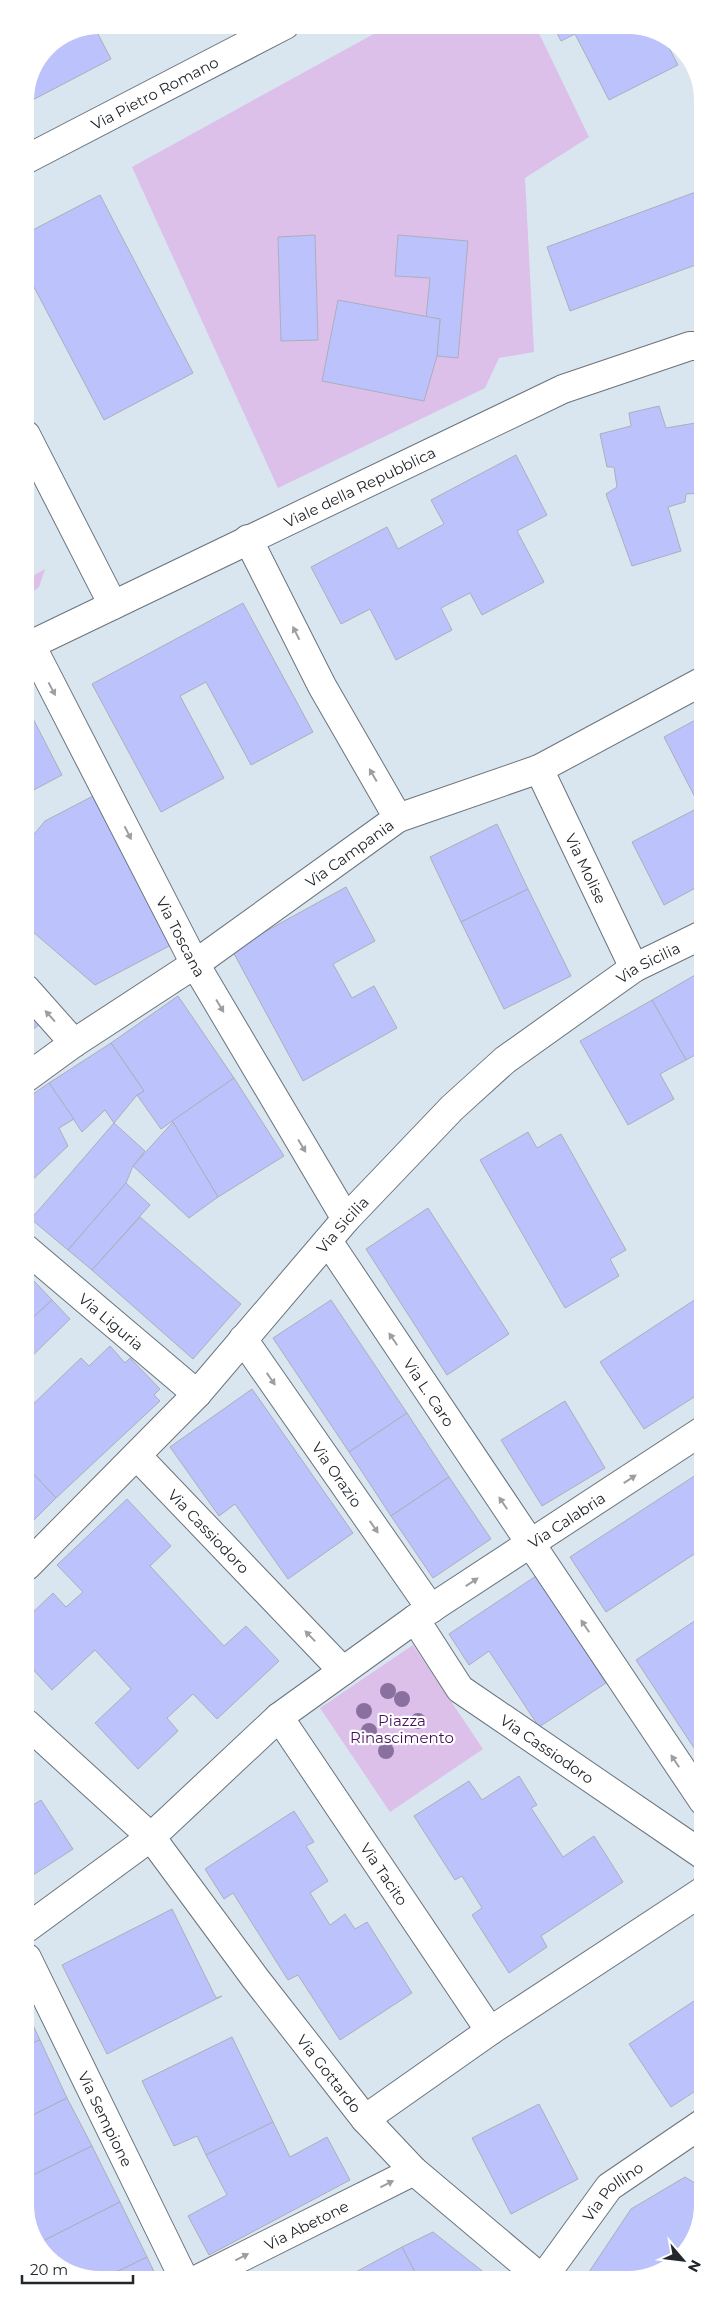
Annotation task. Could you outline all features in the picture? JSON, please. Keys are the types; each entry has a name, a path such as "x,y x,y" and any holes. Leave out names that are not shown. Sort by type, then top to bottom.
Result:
{"street":[{"name":"Via Pietro Romano","path":"34,155 269,34"},
{"name":"Viale della Repubblica","path":"34,643 248,539 563,390 694,342"},
{"path":"34,451 113,605"},
{"path":"248,539 322,686 398,818"},
{"name":"Via Toscana","path":"34,657 195,964 346,1219"},
{"name":"Via Campania","path":"34,1072 74,1043 195,964 398,818 539,769 694,686"},
{"name":"Via Molise","path":"539,769 634,968"},
{"name":"Via Sicilia","path":"34,1558 49,1541 138,1456 197,1394 346,1219 452,1108 505,1060 634,968 694,939"},
{"path":"34,998 74,1043"},
{"name":"Via L. Caro","path":"328,1241 530,1544"},
{"name":"Via Liguria","path":"34,1255 197,1394"},
{"name":"Via Orazio","path":"243,1339 423,1614"},
{"name":"Via Calabria","path":"423,1614 694,1436"},
{"name":"Via Cassiodoro","path":"138,1456 343,1671"},
{"path":"530,1544 694,1789"},
{"path":"34,1923 151,1837 279,1718 423,1614"},
{"name":"Via Cassiodoro","path":"423,1614 460,1689 694,1849"},
{"name":"Via Tacito","path":"279,1718 490,2031"},
{"name":"Via Gottardo","path":"34,1730 151,1837 255,1978 365,2119 414,2171 534,2271"},
{"path":"365,2119 490,2031 694,1897"},
{"name":"Via Sempione","path":"34,1972 180,2271"},
{"name":"Via Pollino","path":"547,2271 609,2187 694,2129"},
{"name":"Via Abetone","path":"214,2271 414,2171"}],"green space":[{"path":"374,34 539,34 589,137 525,178 534,352 499,358 485,388 278,488 132,167"},
{"path":"45,569 39,587 34,591 34,575"},
{"name":"Piazza Rinascimento","path":"413,1645 483,1749 390,1812 320,1708"}],"building":[{"path":"98,34 111,59 34,99 35,87 45,63 63,45 87,35"},
{"path":"558,34 575,34 561,41"},
{"path":"575,34 633,34 653,39 669,48 678,65 609,100"},
{"path":"694,193 694,266 570,311 547,247"},
{"path":"100,195 193,373 104,420 34,287 34,229"},
{"path":"315,235 318,340 281,341 278,237"},
{"path":"398,235 468,241 458,358 437,356 440,319 426,318 430,278 395,276"},
{"path":"338,300 440,319 437,356 424,401 322,381"},
{"path":"659,406 666,428 694,423 694,493 686,494 685,502 668,507 681,551 632,566 606,494 617,487 614,467 607,467 600,434 631,426 629,413"},
{"path":"516,455 547,515 517,531 544,582 482,615 470,593 441,608 452,630 396,660 370,609 341,624 311,567 387,527 398,549 444,524 431,500"},
{"path":"243,603 313,732 251,765 206,682 180,696 224,778 161,812 92,684"},
{"path":"34,721 62,775 34,790"},
{"path":"694,721 694,795 664,737"},
{"path":"93,796 171,945 95,985 34,933 34,834 45,821"},
{"path":"694,810 694,889 664,905 632,842"},
{"path":"497,824 528,889 461,922 430,857"},
{"path":"346,887 375,941 333,964 352,998 374,986 397,1028 303,1081 232,950"},
{"path":"528,889 571,976 504,1009 461,922"},
{"path":"694,976 694,1056 686,1060 652,1000"},
{"path":"178,996 234,1078 161,1129 137,1095 144,1091 111,1043"},
{"path":"652,1000 686,1060 660,1074 674,1099 628,1125 580,1041"},
{"path":"34,1017 40,1024 34,1029"},
{"path":"111,1043 144,1091 137,1095 114,1123 105,1110 82,1132 49,1083"},
{"path":"234,1078 284,1156 218,1197 172,1121"},
{"path":"49,1083 74,1119 59,1128 68,1146 34,1178 34,1093"},
{"path":"173,1122 218,1197 189,1218 133,1166"},
{"path":"114,1123 145,1151 133,1166 126,1183 68,1250 34,1222 34,1216"},
{"path":"528,1132 537,1148 561,1134 626,1250 610,1259 619,1276 565,1308 480,1160"},
{"path":"126,1183 150,1205 92,1270 68,1250"},
{"path":"428,1208 509,1334 447,1375 366,1249"},
{"path":"140,1217 241,1304 193,1359 92,1270"},
{"path":"34,1281 52,1300 34,1317"},
{"path":"52,1300 70,1319 34,1354 34,1317"},
{"path":"331,1300 407,1413 349,1452 273,1338"},
{"path":"694,1300 694,1397 644,1429 600,1362"},
{"path":"110,1346 125,1363 130,1358 160,1389 154,1395 160,1401 56,1498 34,1474 34,1403 81,1358 89,1366"},
{"path":"252,1389 353,1533 288,1579 235,1504 219,1516 170,1447"},
{"path":"565,1401 605,1468 542,1506 501,1440"},
{"path":"407,1413 449,1477 391,1516 349,1452"},
{"path":"34,1474 56,1498 34,1520"},
{"path":"694,1476 694,1554 606,1612 570,1557"},
{"path":"449,1477 491,1539 433,1578 391,1516"},
{"path":"127,1499 171,1546 150,1566 224,1646 246,1626 279,1661 217,1719 193,1694 167,1718 178,1731 138,1769 95,1723 131,1689 95,1650 52,1690 34,1671 34,1611 53,1593 66,1607 83,1592 57,1565"},
{"path":"536,1576 606,1683 539,1727 489,1651 469,1665 449,1634"},
{"path":"694,1621 694,1748 636,1660"},
{"path":"519,1776 537,1805 531,1808 563,1857 594,1836 623,1882 541,1936 547,1947 509,1973 472,1915 482,1908 462,1876 455,1880 414,1816 469,1781 482,1800"},
{"path":"41,1800 73,1849 34,1874 34,1804"},
{"path":"294,1811 314,1842 306,1846 328,1881 310,1893 330,1925 345,1914 355,1929 367,1922 412,1993 340,2040 298,1975 288,1980 233,1893 224,1899 205,1869"},
{"path":"172,1909 216,1998 222,1996 107,2054 62,1965"},
{"path":"694,2001 694,2092 671,2107 629,2044"},
{"path":"34,2027 40,2040 34,2042"},
{"path":"232,2037 273,2122 206,2155 197,2136 174,2146 142,2081"},
{"path":"40,2040 67,2098 34,2114 34,2042"},
{"path":"67,2098 92,2146 34,2175 34,2114"},
{"path":"539,2104 578,2179 511,2214 472,2138"},
{"path":"273,2122 290,2157 327,2137 350,2180 209,2255 188,2216 227,2195 206,2155"},
{"path":"92,2146 120,2202 44,2240 34,2214 34,2175"},
{"path":"685,2177 694,2182 694,2214 691,2226 686,2235 658,2235 658,2264 637,2271 590,2271 631,2209"},
{"path":"120,2202 147,2257 118,2271 95,2271 83,2269 60,2258 44,2240"},
{"path":"433,2232 482,2271 414,2271 402,2247"},
{"path":"402,2247 414,2271 358,2271"},
{"path":"147,2257 154,2271 118,2271"}]}
